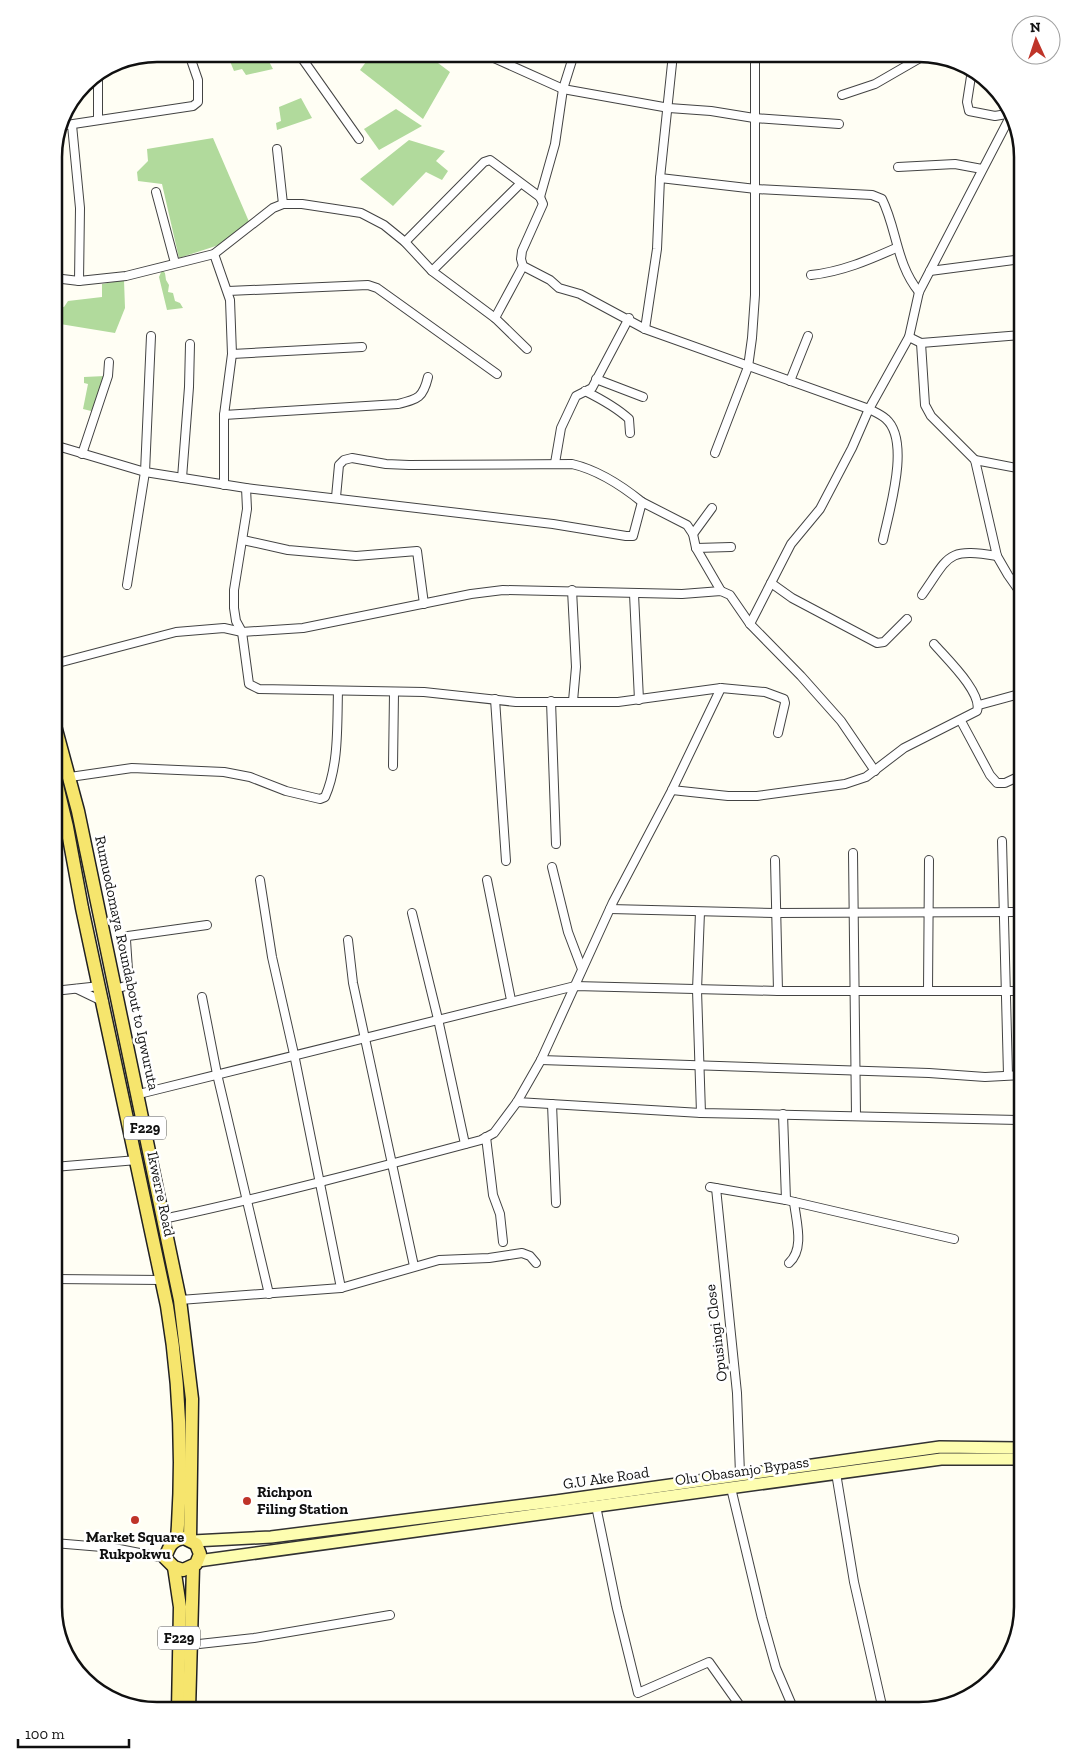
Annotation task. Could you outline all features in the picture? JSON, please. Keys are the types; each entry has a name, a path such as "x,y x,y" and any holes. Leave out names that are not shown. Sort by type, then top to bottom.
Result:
{"main road":[{"name":"Rumuodomaya Roundabout to Igwuruta","path":"63,752 70,777 139,1094 180,1300 192,1399 192,1540"},
{"name":"Ikwerre Road","path":"63,823 104,1002 162,1280 176,1358 180,1463 177,1539"},
{"path":"100,986 113,1000 129,1080 134,1090 139,1094"},
{"name":"G.U Ake Road","path":"192,1540 271,1537 940,1447 1014,1448"},
{"name":"Olu Obasanjo Bypass","path":"196,1564 596,1506 940,1459 1014,1459"},
{"path":"192,1540 177,1539 168,1548 169,1563 183,1570 196,1564"},
{"name":"F229","path":"188,1701 190,1645 196,1564 199,1550 192,1540"},
{"name":"F229","path":"169,1563 180,1607 178,1701"}],"street":[{"path":"69,125 98,119 193,106 198,102 198,80 193,62"},
{"path":"305,62 359,139"},
{"path":"504,62 563,89 669,108 711,111 754,118 839,124"},
{"path":"540,197 555,144 563,89 571,63"},
{"path":"645,329 657,249 660,178 672,63"},
{"path":"715,453 748,367 755,295 755,63"},
{"path":"842,95 875,84 911,63"},
{"path":"971,79 967,102 969,111 995,116 1003,115"},
{"path":"98,84 98,119"},
{"path":"750,624 791,544 820,509 852,448 869,409 909,337 919,292 1007,123"},
{"path":"72,125 80,208 79,281"},
{"path":"277,148 283,204"},
{"path":"405,242 484,162 490,160 495,162 520,184 540,197 543,204 542,211 522,251 520,258 523,266 550,280 559,288 580,294 629,318 645,329 869,409 887,419 896,434 899,446 897,469 883,540"},
{"path":"898,167 955,164 982,169"},
{"path":"660,178 756,189 872,196 882,199 896,248 910,281 919,292"},
{"path":"432,271 520,184"},
{"path":"156,192 175,263"},
{"path":"63,279 79,281 126,276 214,254 273,208 283,204 302,204 360,213 384,226 405,242 432,271 495,318 527,349"},
{"path":"811,275 826,274 865,262 896,248"},
{"path":"214,254 228,291 232,354 224,415 224,485"},
{"path":"930,271 1014,260"},
{"path":"495,318 523,266"},
{"path":"228,291 368,285 378,288 497,374"},
{"path":"555,463 561,428 576,396 592,388 629,318"},
{"path":"127,584 145,472 151,336"},
{"path":"790,382 808,336"},
{"path":"909,337 921,343 1014,336"},
{"path":"921,343 925,404 931,416 975,460 997,556 1014,584"},
{"path":"182,478 189,387 190,344"},
{"path":"232,354 362,347"},
{"path":"82,454 108,376 109,362"},
{"path":"224,415 398,404 418,399 425,390 428,377"},
{"path":"596,380 643,397"},
{"path":"585,391 604,400 623,413 629,419 630,433"},
{"path":"63,448 145,472 224,485 554,524 626,536 633,536 636,531 642,502"},
{"path":"336,497 339,465 344,460 352,458 386,464 409,465 504,466 555,463 589,468 626,488 642,502 687,525 693,534 696,548 721,591"},
{"path":"975,460 1014,467"},
{"path":"246,488 247,510 234,599 236,620 242,632 249,684 259,689 394,693 424,692 551,702 573,700 618,702 639,700 658,695 721,688 765,692 784,699 785,703 778,733"},
{"path":"693,534 712,508"},
{"path":"243,540 288,550 356,556 417,551 424,604"},
{"path":"696,548 730,547"},
{"path":"922,595 945,562 954,554 973,552 997,556"},
{"path":"771,583 792,598 878,644 884,642 907,619"},
{"path":"63,662 176,632 224,628 242,632 303,628 503,590 572,590 634,594 682,594 721,591 730,595 750,624 801,676 841,721 875,771"},
{"path":"572,590 576,667 573,700"},
{"path":"634,594 639,700"},
{"path":"672,790 728,796 757,796 845,784 866,777 904,748 977,712 979,705 975,696 961,675 934,644"},
{"path":"163,1218 246,1201 464,1144 494,1133 517,1102 541,1060 610,909 672,790 721,688"},
{"path":"70,777 132,768 224,772 250,777 286,791 320,799 325,797 329,788 335,760 338,691"},
{"path":"393,766 394,693"},
{"path":"979,705 1014,696"},
{"path":"495,699 506,861"},
{"path":"551,702 556,844"},
{"path":"961,721 990,775 997,783 1005,783 1014,779"},
{"path":"1002,841 1006,911 1008,1074"},
{"path":"853,853 852,912 856,1115"},
{"path":"775,860 778,991"},
{"path":"928,990 929,860"},
{"path":"552,867 568,932 582,969"},
{"path":"260,880 272,957 294,1054 341,1288"},
{"path":"487,880 511,1000"},
{"path":"610,909 776,913 1014,912"},
{"path":"700,912 697,990 701,1113"},
{"path":"412,913 438,1019 464,1144"},
{"path":"115,989 129,985 126,940 128,936 207,925"},
{"path":"348,940 353,983 414,1266"},
{"path":"62,991 100,986"},
{"path":"139,1094 511,1000 575,986 778,991 1014,991"},
{"path":"77,989 104,1002"},
{"path":"202,997 216,1074 269,1294"},
{"path":"541,1060 929,1073 985,1077 1014,1074"},
{"path":"517,1102 701,1113 1014,1120"},
{"path":"552,1104 556,1203"},
{"path":"783,1114 790,1201 798,1247 796,1256 790,1263"},
{"path":"486,1137 493,1195 500,1214 504,1242"},
{"path":"62,1166 137,1160"},
{"name":"Opusingi Close","path":"740,1474 737,1393 713,1188 790,1201"},
{"path":"790,1201 954,1239"},
{"path":"180,1300 341,1288 439,1260 489,1258 522,1253 530,1256 536,1263"},
{"path":"62,1279 162,1280"},
{"path":"836,1473 854,1582 881,1702"},
{"path":"732,1488 762,1618 776,1668 791,1702"},
{"path":"596,1506 617,1608 638,1693 709,1662 737,1702"},
{"path":"62,1544 114,1548 169,1563"},
{"path":"190,1645 254,1638 390,1615"}],"green space":[{"path":"230,62 269,62 273,69 246,75 242,69 234,71"},
{"path":"366,62 438,62 450,72 423,119 360,70"},
{"path":"301,98 312,118 277,130 276,123 281,121 279,107"},
{"path":"396,109 422,126 379,150 364,129"},
{"path":"213,138 250,224 225,243 179,258 162,184 138,181 137,172 148,161 147,149"},
{"path":"409,140 445,151 436,161 448,171 442,180 426,172 393,206 360,179"},
{"path":"162,270 169,285 168,292 173,293 175,301 180,303 183,308 167,310 159,277"},
{"path":"124,280 125,308 115,333 63,324 63,307 68,301 102,297 102,284"},
{"path":"105,376 95,412 83,409 88,384 84,383 84,377"}],"place":[{"name":"Richpon Filing Station","path":"247,1501"},
{"name":"Market Square Rukpokwu","path":"135,1520"}]}
